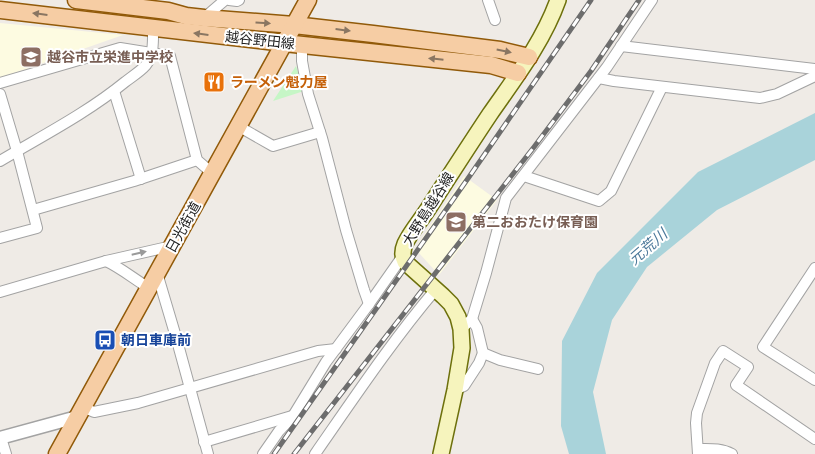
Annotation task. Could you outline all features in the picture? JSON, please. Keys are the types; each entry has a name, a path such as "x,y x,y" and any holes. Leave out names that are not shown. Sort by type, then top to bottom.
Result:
{"main road":[{"name":"越谷野田線","path":"76,0 166,6 186,16 294,25 500,50 529,57"},
{"name":"日光街道","path":"57,454 308,0"},
{"name":"大野島越谷線","path":"441,454 455,390 466,324 458,317 451,304 405,262 402,257 402,251 405,243 426,214 463,153 529,57 551,18 558,0"},
{"name":"越谷野田線","path":"0,10 491,65 518,73"}],"street":[{"path":"204,18 224,1 238,0"},
{"path":"488,0 495,20"},
{"path":"455,390 464,386 479,363 483,353 477,328 466,324 486,273 506,198 599,78 652,0"},
{"path":"0,161 114,91 146,65 152,52 153,28"},
{"path":"302,45 302,61 308,94 369,304"},
{"path":"621,46 815,69"},
{"path":"0,83 120,48 170,56 197,160 212,173"},
{"path":"599,78 760,98 777,94 815,76"},
{"path":"524,176 599,201 611,191 662,86"},
{"path":"114,91 141,179"},
{"path":"0,94 37,228 0,238"},
{"path":"238,126 273,146 320,132"},
{"path":"33,210 141,179 197,160"},
{"path":"0,292 106,261 172,246"},
{"path":"263,454 279,431 293,416 326,362 402,257"},
{"path":"106,261 120,267 136,281 149,288"},
{"path":"815,268 763,347 815,380"},
{"path":"158,273 208,454"},
{"path":"315,454 359,389 436,289"},
{"path":"6,454 1,438 80,412 94,412 146,401 318,352 336,349"},
{"path":"732,454 715,448 698,451 697,413 715,363 723,351 748,367 736,385 815,439"},
{"path":"483,353 500,360 538,369"},
{"path":"204,442 293,416"}],"shaded area":[{"name":"越谷市立栄進中学校","path":"0,23 123,35 0,78"},
{"name":"第二おおたけ保育園","path":"464,176 497,200 439,275 418,252 418,244"}],"green space":[{"path":"296,66 304,91 273,101"}],"water":[{"name":"元荒川","path":"815,113 815,160 717,210 647,267 612,320 593,392 606,454 569,454 561,426 562,341 597,273 698,172"}],"railway":[{"path":"274,454 591,0"},
{"path":"294,454 534,147 591,71 639,0"}],"place":[{"name":"越谷市立栄進中学校","path":"31,57"},
{"name":"ラーメン魁力屋","path":"214,82"},
{"name":"第二おおたけ保育園","path":"456,222"},
{"name":"朝日車庫前","path":"105,340"}]}
